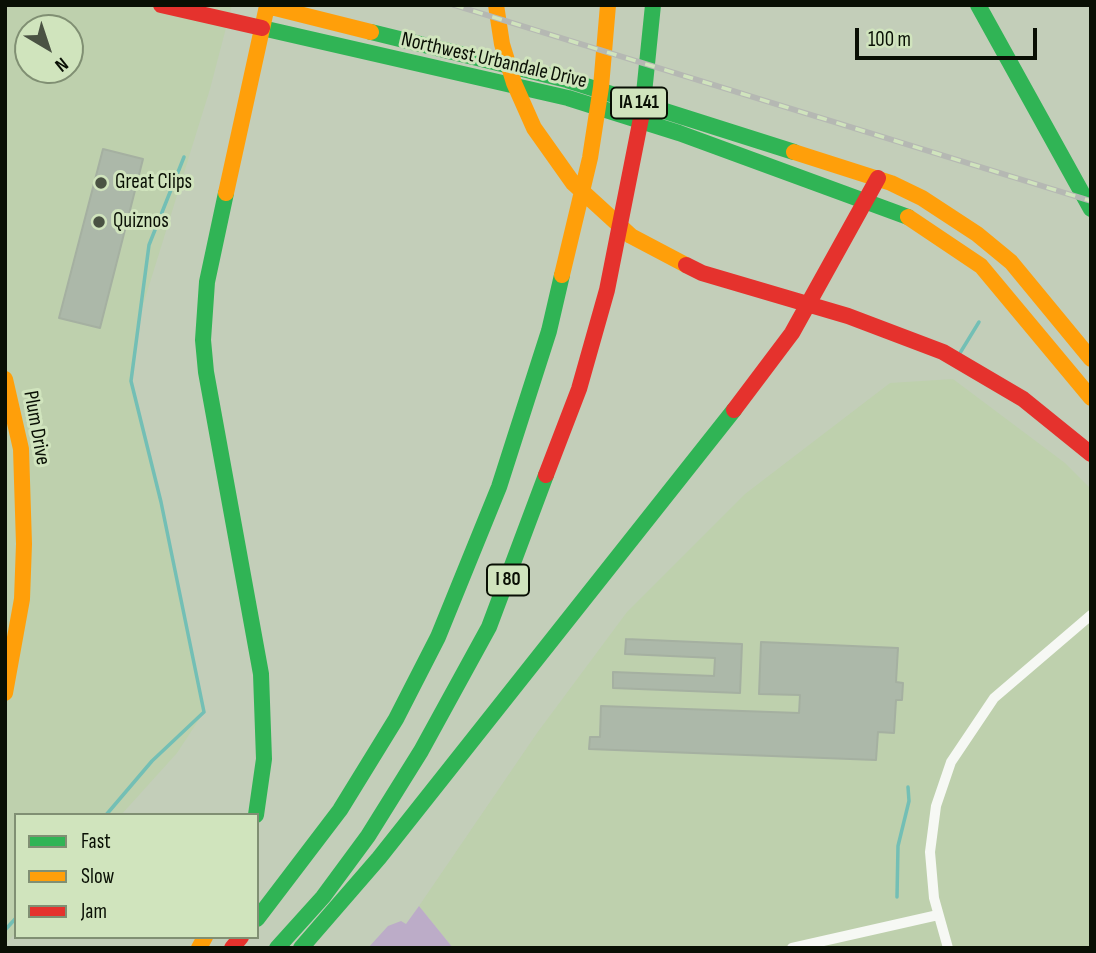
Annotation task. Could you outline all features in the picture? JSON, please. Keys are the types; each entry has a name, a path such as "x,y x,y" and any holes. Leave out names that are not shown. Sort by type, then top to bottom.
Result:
{"main road":[{"name":"Northwest Urbandale Drive","path":"161,5 568,98 867,198 923,224 961,251 1002,288 1091,397"},
{"name":"Northwest Urbandale Drive","path":"267,5 567,80 878,178 922,198 977,234 1011,261 1091,359"},
{"path":"256,813 264,759 261,674 203,340 207,282 267,5"},
{"path":"496,5 502,44 514,83 534,128 573,183 631,236 702,273 848,316 943,352 1023,399 1091,454"},
{"name":"I 80","path":"277,948 323,897 368,836 421,751 489,627 579,389 607,290 635,163 646,93 653,5"},
{"path":"978,5 1091,209"},
{"name":"I 80","path":"259,916 340,810 396,719 438,637 499,487 549,331 590,158 601,87 607,8"},
{"path":"301,948 379,858 742,400 792,333 878,178"},
{"name":"Plum Drive","path":"5,379 16,414 23,464 24,544 22,599 5,693"}],"street":[{"path":"948,948 938,915 931,875 932,829 951,762 995,698 1091,615"},
{"path":"792,948 938,915"}],"shaded area":[{"path":"5,5 232,5 210,89 139,318 131,381 161,502 204,712 177,753 123,813 14,813 14,935 5,944"},
{"path":"953,379 1065,463 1091,489 1091,948 453,948 419,906 537,733 627,612 745,494 890,383"},
{"path":"419,906 453,948 368,948 388,926 401,921 406,924"}],"building":[{"path":"103,149 143,159 100,328 59,318"},
{"path":"626,639 742,644 740,693 613,688 613,672 714,676 715,658 625,654"},
{"path":"761,642 898,648 896,682 903,683 902,700 896,700 894,733 878,732 876,760 589,749 590,737 600,737 601,706 799,713 800,695 759,694"}],"waterway":[{"path":"1091,8 1091,13"},
{"path":"108,813 152,761 204,712 161,502 131,381 149,245 184,157"},
{"path":"960,353 979,322"},
{"path":"897,897 898,846 909,801 908,787"},
{"path":"5,930 14,920"}],"railway":[{"path":"454,5 1091,201"}],"traffic: fast":[{"path":"642,113 653,5"},
{"path":"978,5 1091,209"},
{"path":"262,28 568,98 679,133 908,217"},
{"path":"371,32 567,80 794,152"},
{"path":"226,193 207,282 203,340 206,372 261,674 264,759 256,813"},
{"path":"259,916 340,810 396,719 438,637 499,487 549,331 562,275"},
{"path":"301,948 379,858 734,410"},
{"path":"277,948 323,897 368,836 421,751 489,627 546,475"}],"traffic: slow":[{"path":"496,5 502,44 514,83 534,128 573,183 631,236 686,265"},
{"path":"562,275 590,158 601,87 608,5"},
{"path":"226,193 267,6 371,32"},
{"path":"794,152 891,183 922,198 977,234 1011,262 1091,359"},
{"path":"908,217 981,266 1091,398"},
{"path":"5,379 21,449 24,544 22,599 5,693"},
{"path":"199,948 204,939"}],"traffic: jam":[{"path":"161,5 262,28"},
{"path":"546,475 579,389 607,290 642,113"},
{"path":"734,410 792,333 878,178"},
{"path":"686,265 702,273 848,316 943,352 1023,399 1091,454"},
{"path":"232,948 239,939"}],"place":[{"name":"Great Clips","path":"101,183"},
{"name":"Quiznos","path":"99,222"}]}
